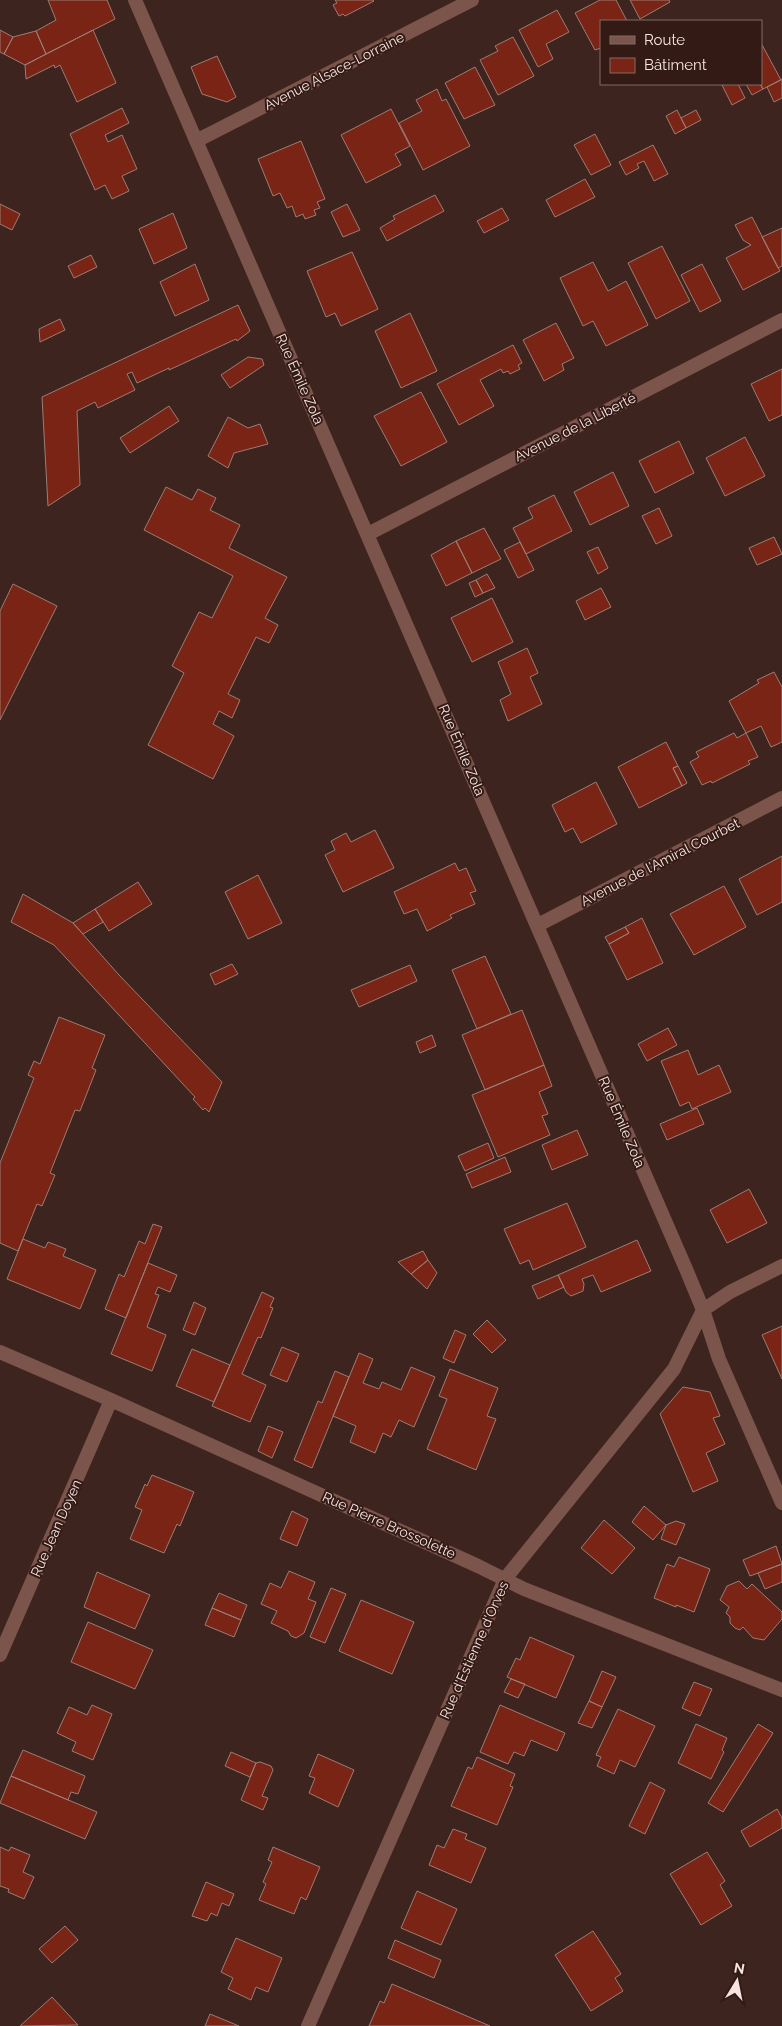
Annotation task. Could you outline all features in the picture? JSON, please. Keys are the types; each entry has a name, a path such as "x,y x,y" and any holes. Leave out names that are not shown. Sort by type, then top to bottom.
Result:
{"street":[{"name":"Rue Émile Zola","path":"135,0 538,925 703,1310 718,1360 782,1503"},
{"name":"Avenue Alsace-Lorraine","path":"196,141 472,0"},
{"name":"Avenue de la Liberté","path":"368,534 782,320"},
{"name":"Avenue de l'Amiral Courbet","path":"538,925 782,798"},
{"path":"703,1310 730,1292 782,1266"},
{"name":"Rue d'Estienne d'Orves","path":"308,2026 504,1579 674,1369 703,1310"},
{"name":"Rue Pierre Brossolette","path":"0,1352 111,1400 478,1566 524,1590 782,1690"},
{"name":"Rue Jean Doyen","path":"0,1655 111,1400"}],"building":[{"path":"48,0 107,0 115,19 46,54 36,31 56,20"},
{"path":"335,0 374,1 345,16 343,14 339,16 333,5 337,3"},
{"path":"600,0 616,0 626,20 600,20 600,48 595,50 575,13"},
{"path":"630,0 669,0 670,2 640,19"},
{"path":"557,10 569,32 546,44 553,59 538,67 519,30"},
{"path":"0,30 13,37 4,54 0,52"},
{"path":"93,30 116,83 77,102 60,65 55,68 54,65 26,79 25,65"},
{"path":"36,31 46,54 25,65 4,54 13,37"},
{"path":"513,37 534,76 498,95 480,60 498,51 495,46"},
{"path":"762,45 781,80 763,89 761,85"},
{"path":"217,56 236,97 227,102 202,94 191,67"},
{"path":"475,67 495,105 464,119 445,83"},
{"path":"782,79 782,98 774,102 767,87"},
{"path":"722,85 738,85 745,98 732,105"},
{"path":"747,85 761,85 763,89 752,95"},
{"path":"437,89 442,101 446,99 470,146 423,170 399,123 422,111 416,100"},
{"path":"122,108 129,123 105,135 108,142 122,135 137,169 122,176 129,191 112,199 105,185 95,190 70,134"},
{"path":"391,109 410,146 395,154 401,165 366,183 341,135"},
{"path":"677,110 686,128 675,134 666,116"},
{"path":"696,110 701,120 686,128 681,118"},
{"path":"595,134 611,165 591,175 574,145"},
{"path":"301,141 325,199 317,202 320,208 314,210 316,215 305,219 303,214 296,217 292,206 287,208 280,193 273,196 258,159"},
{"path":"653,145 668,174 654,181 644,161 637,164 639,168 626,175 619,162"},
{"path":"585,179 595,197 555,217 546,200"},
{"path":"435,195 444,211 387,241 380,228 395,219 393,216"},
{"path":"0,204 20,214 12,230 0,224"},
{"path":"347,204 360,230 343,237 331,212"},
{"path":"502,208 509,220 484,233 477,221"},
{"path":"173,213 187,248 154,264 139,229"},
{"path":"752,217 780,271 743,290 726,258 751,245 743,240 735,225"},
{"path":"782,228 782,266 778,268 762,237"},
{"path":"662,246 690,301 656,319 628,263"},
{"path":"352,252 378,309 341,326 335,313 326,317 307,271"},
{"path":"91,255 97,267 74,278 68,266"},
{"path":"593,262 608,291 626,281 648,325 606,346 593,321 583,326 560,278"},
{"path":"195,264 209,300 175,316 160,282"},
{"path":"702,264 721,301 700,312 681,275"},
{"path":"238,305 250,331 237,341 236,339 137,383 132,372 127,374 135,390 98,408 95,402 77,411 80,485 48,506 42,397"},
{"path":"410,313 437,371 401,388 375,331"},
{"path":"60,319 65,330 40,342 39,329"},
{"path":"556,323 574,358 562,364 564,370 544,381 523,340"},
{"path":"513,345 522,363 518,365 520,369 510,374 508,371 503,373 501,369 480,380 494,406 459,425 437,384"},
{"path":"248,357 262,359 264,365 230,388 221,375"},
{"path":"782,369 782,415 769,421 751,384"},
{"path":"421,392 447,442 401,466 374,416"},
{"path":"169,406 179,421 130,453 120,438"},
{"path":"228,417 248,428 260,424 268,444 234,453 228,468 208,456"},
{"path":"745,437 765,476 725,496 706,458"},
{"path":"679,441 694,473 655,493 639,461"},
{"path":"613,472 629,506 590,525 574,492"},
{"path":"166,487 192,500 198,489 216,498 210,510 240,525 229,548 287,577 265,618 278,625 269,643 256,637 228,694 240,700 232,718 219,711 213,724 234,736 213,779 148,745 184,673 172,666 199,612 212,618 233,576 144,530"},
{"path":"554,495 572,531 526,554 513,528 533,518 528,508"},
{"path":"659,508 672,536 656,544 642,516"},
{"path":"484,528 501,559 472,573 456,541"},
{"path":"774,537 782,554 757,565 749,548"},
{"path":"456,541 472,573 446,586 431,555"},
{"path":"520,542 534,570 518,578 504,550"},
{"path":"598,547 608,568 598,574 587,552"},
{"path":"487,574 495,588 483,593 476,580"},
{"path":"476,580 483,593 475,597 469,583"},
{"path":"13,584 57,606 0,720 0,611"},
{"path":"601,588 611,607 585,620 576,601"},
{"path":"492,598 513,642 472,662 451,618"},
{"path":"527,648 538,673 530,677 542,704 508,721 500,700 511,694 498,662"},
{"path":"774,672 782,687 782,742 771,747 761,726 746,733 729,701 759,683 757,680"},
{"path":"734,733 737,738 746,733 758,757 748,761 750,764 712,783 711,781 702,785 690,762 699,757 696,752"},
{"path":"666,742 678,766 673,768 682,786 639,808 618,767"},
{"path":"678,766 687,783 682,786 673,768"},
{"path":"596,782 617,824 581,843 573,828 565,832 552,805"},
{"path":"375,830 394,868 343,892 325,855 335,850 331,841 346,833 351,842"},
{"path":"782,856 782,902 757,915 739,879"},
{"path":"455,863 459,871 466,868 476,891 470,893 475,904 450,915 452,918 427,931 417,909 404,914 394,892"},
{"path":"258,875 282,923 248,939 225,892"},
{"path":"138,882 152,904 109,931 95,909"},
{"path":"724,886 746,927 694,955 670,914"},
{"path":"23,894 73,923 119,975 222,1082 209,1112 205,1108 203,1110 193,1099 195,1097 54,945 11,922"},
{"path":"95,909 103,922 83,934 73,923"},
{"path":"642,918 663,963 627,980 609,944 629,933 625,927"},
{"path":"625,927 629,933 609,944 605,937"},
{"path":"485,956 511,1014 477,1029 452,970"},
{"path":"232,964 238,974 215,985 210,974"},
{"path":"410,965 417,981 359,1007 351,990"},
{"path":"522,1010 544,1065 485,1090 462,1035"},
{"path":"59,1017 105,1035 92,1068 96,1070 80,1111 75,1110 50,1173 55,1175 42,1206 37,1204 18,1251 0,1243 0,1163 34,1078 28,1075 34,1061 40,1064"},
{"path":"668,1028 677,1045 647,1061 638,1044"},
{"path":"432,1035 436,1046 420,1053 416,1042"},
{"path":"688,1050 698,1075 719,1065 731,1092 692,1109 689,1102 680,1106 661,1061"},
{"path":"544,1065 552,1086 539,1092 548,1114 542,1116 550,1135 498,1157 472,1095"},
{"path":"697,1108 704,1124 667,1140 660,1124"},
{"path":"577,1130 588,1155 552,1170 542,1145"},
{"path":"488,1143 494,1158 465,1171 458,1156"},
{"path":"505,1157 511,1172 472,1188 466,1174"},
{"path":"749,1189 767,1223 727,1243 710,1210"},
{"path":"567,1203 586,1247 533,1270 529,1260 520,1264 504,1229"},
{"path":"153,1224 162,1227 126,1318 105,1309 119,1274 124,1277 139,1241 145,1244"},
{"path":"23,1239 45,1248 48,1242 66,1249 63,1256 96,1270 80,1309 7,1279"},
{"path":"637,1240 651,1271 601,1292 593,1275 582,1279 584,1284 583,1291 571,1296 566,1292 558,1275"},
{"path":"423,1251 428,1260 411,1274 398,1262"},
{"path":"428,1260 437,1273 427,1289 411,1274"},
{"path":"148,1263 177,1275 170,1292 158,1287 155,1294 159,1295 147,1327 166,1335 152,1371 111,1354"},
{"path":"558,1275 564,1287 538,1299 532,1286"},
{"path":"262,1292 274,1298 270,1307 273,1308 261,1338 258,1337 242,1374 266,1385 250,1422 212,1406"},
{"path":"194,1302 206,1308 195,1335 183,1330"},
{"path":"487,1320 506,1340 492,1353 473,1334"},
{"path":"782,1326 782,1379 762,1335"},
{"path":"455,1330 466,1335 454,1363 443,1358"},
{"path":"282,1347 299,1354 287,1382 270,1375"},
{"path":"192,1349 230,1365 214,1402 176,1386"},
{"path":"359,1353 373,1359 363,1383 379,1389 382,1382 401,1390 411,1367 435,1377 414,1427 399,1420 391,1437 383,1433 375,1453 350,1442 356,1426 333,1416"},
{"path":"450,1369 498,1388 487,1416 496,1419 476,1470 427,1449 447,1399 439,1396"},
{"path":"335,1371 349,1377 312,1468 294,1460 318,1401 322,1403"},
{"path":"683,1387 710,1392 720,1416 713,1418 725,1444 706,1453 718,1481 693,1492 660,1414"},
{"path":"268,1426 283,1432 272,1458 258,1451"},
{"path":"152,1475 194,1492 180,1526 177,1524 164,1553 130,1539 142,1510 135,1507 145,1484 147,1486"},
{"path":"644,1506 666,1525 653,1540 632,1522"},
{"path":"292,1511 308,1519 297,1546 280,1539"},
{"path":"604,1520 635,1548 612,1574 581,1548"},
{"path":"676,1521 685,1524 676,1545 661,1539 666,1525"},
{"path":"776,1546 782,1564 750,1576 743,1560"},
{"path":"679,1557 710,1569 694,1612 654,1598 667,1564 674,1567"},
{"path":"782,1564 782,1582 765,1589 758,1573"},
{"path":"289,1571 315,1582 308,1599 316,1602 304,1633 296,1638 291,1636 288,1631 271,1623 277,1611 261,1604 270,1583 281,1588"},
{"path":"97,1572 150,1595 135,1629 84,1607"},
{"path":"739,1581 747,1589 752,1584 782,1612 782,1619 764,1640 753,1638 743,1627 740,1630 735,1628 730,1623 730,1617 726,1613 729,1607 720,1600 727,1586"},
{"path":"331,1588 346,1594 325,1643 310,1637"},
{"path":"219,1593 247,1605 241,1620 212,1608"},
{"path":"361,1600 414,1622 392,1674 339,1651"},
{"path":"212,1608 241,1620 234,1637 205,1625"},
{"path":"88,1622 153,1650 135,1689 71,1662"},
{"path":"530,1637 574,1656 556,1698 507,1677 516,1658 520,1660"},
{"path":"602,1671 616,1677 602,1707 589,1701"},
{"path":"511,1679 525,1684 518,1698 504,1692"},
{"path":"694,1682 712,1689 700,1716 682,1708"},
{"path":"589,1701 602,1707 592,1728 578,1723"},
{"path":"92,1705 112,1714 93,1760 72,1751 76,1742 57,1733 69,1707 87,1715"},
{"path":"500,1705 565,1733 557,1751 531,1740 524,1756 514,1752 508,1764 480,1752"},
{"path":"618,1709 655,1726 635,1767 620,1760 614,1774 597,1766 601,1757 596,1755"},
{"path":"696,1724 727,1738 722,1750 724,1752 711,1779 678,1763"},
{"path":"758,1724 773,1733 723,1812 708,1803"},
{"path":"23,1750 85,1776 78,1794 71,1792 68,1800 11,1776"},
{"path":"231,1752 256,1763 250,1777 225,1766"},
{"path":"318,1754 354,1770 338,1807 309,1793 315,1778 309,1776"},
{"path":"477,1757 515,1774 510,1786 513,1787 497,1825 451,1806 468,1767 472,1769"},
{"path":"260,1762 271,1766 273,1770 262,1796 268,1798 263,1810 241,1800 256,1763"},
{"path":"11,1776 97,1812 85,1839 0,1803"},
{"path":"650,1782 665,1790 645,1834 629,1826"},
{"path":"777,1809 782,1818 782,1828 750,1847 741,1831"},
{"path":"453,1829 467,1834 465,1839 486,1848 471,1883 429,1865 437,1845 444,1848"},
{"path":"0,1847 9,1851 11,1847 30,1855 23,1872 34,1877 24,1899 8,1892 9,1889 0,1886"},
{"path":"273,1847 320,1867 306,1900 301,1897 294,1914 259,1900 266,1884 263,1882 272,1862 268,1860"},
{"path":"707,1852 725,1881 720,1885 732,1906 701,1925 670,1874"},
{"path":"206,1882 234,1894 229,1906 222,1903 217,1916 211,1913 207,1921 192,1916"},
{"path":"417,1891 457,1909 441,1945 401,1928"},
{"path":"65,1926 78,1940 52,1963 39,1949"},
{"path":"593,1931 621,1974 615,1978 623,1991 591,2011 555,1955"},
{"path":"236,1938 282,1958 268,1992 256,1987 251,2000 228,1989 233,1978 221,1972"},
{"path":"395,1940 441,1960 434,1978 388,1958"},
{"path":"392,1984 490,2026 369,2026 380,2001 384,2003"},
{"path":"52,1997 78,2025 20,2026"},
{"path":"210,2014 239,2026 205,2026"}]}
